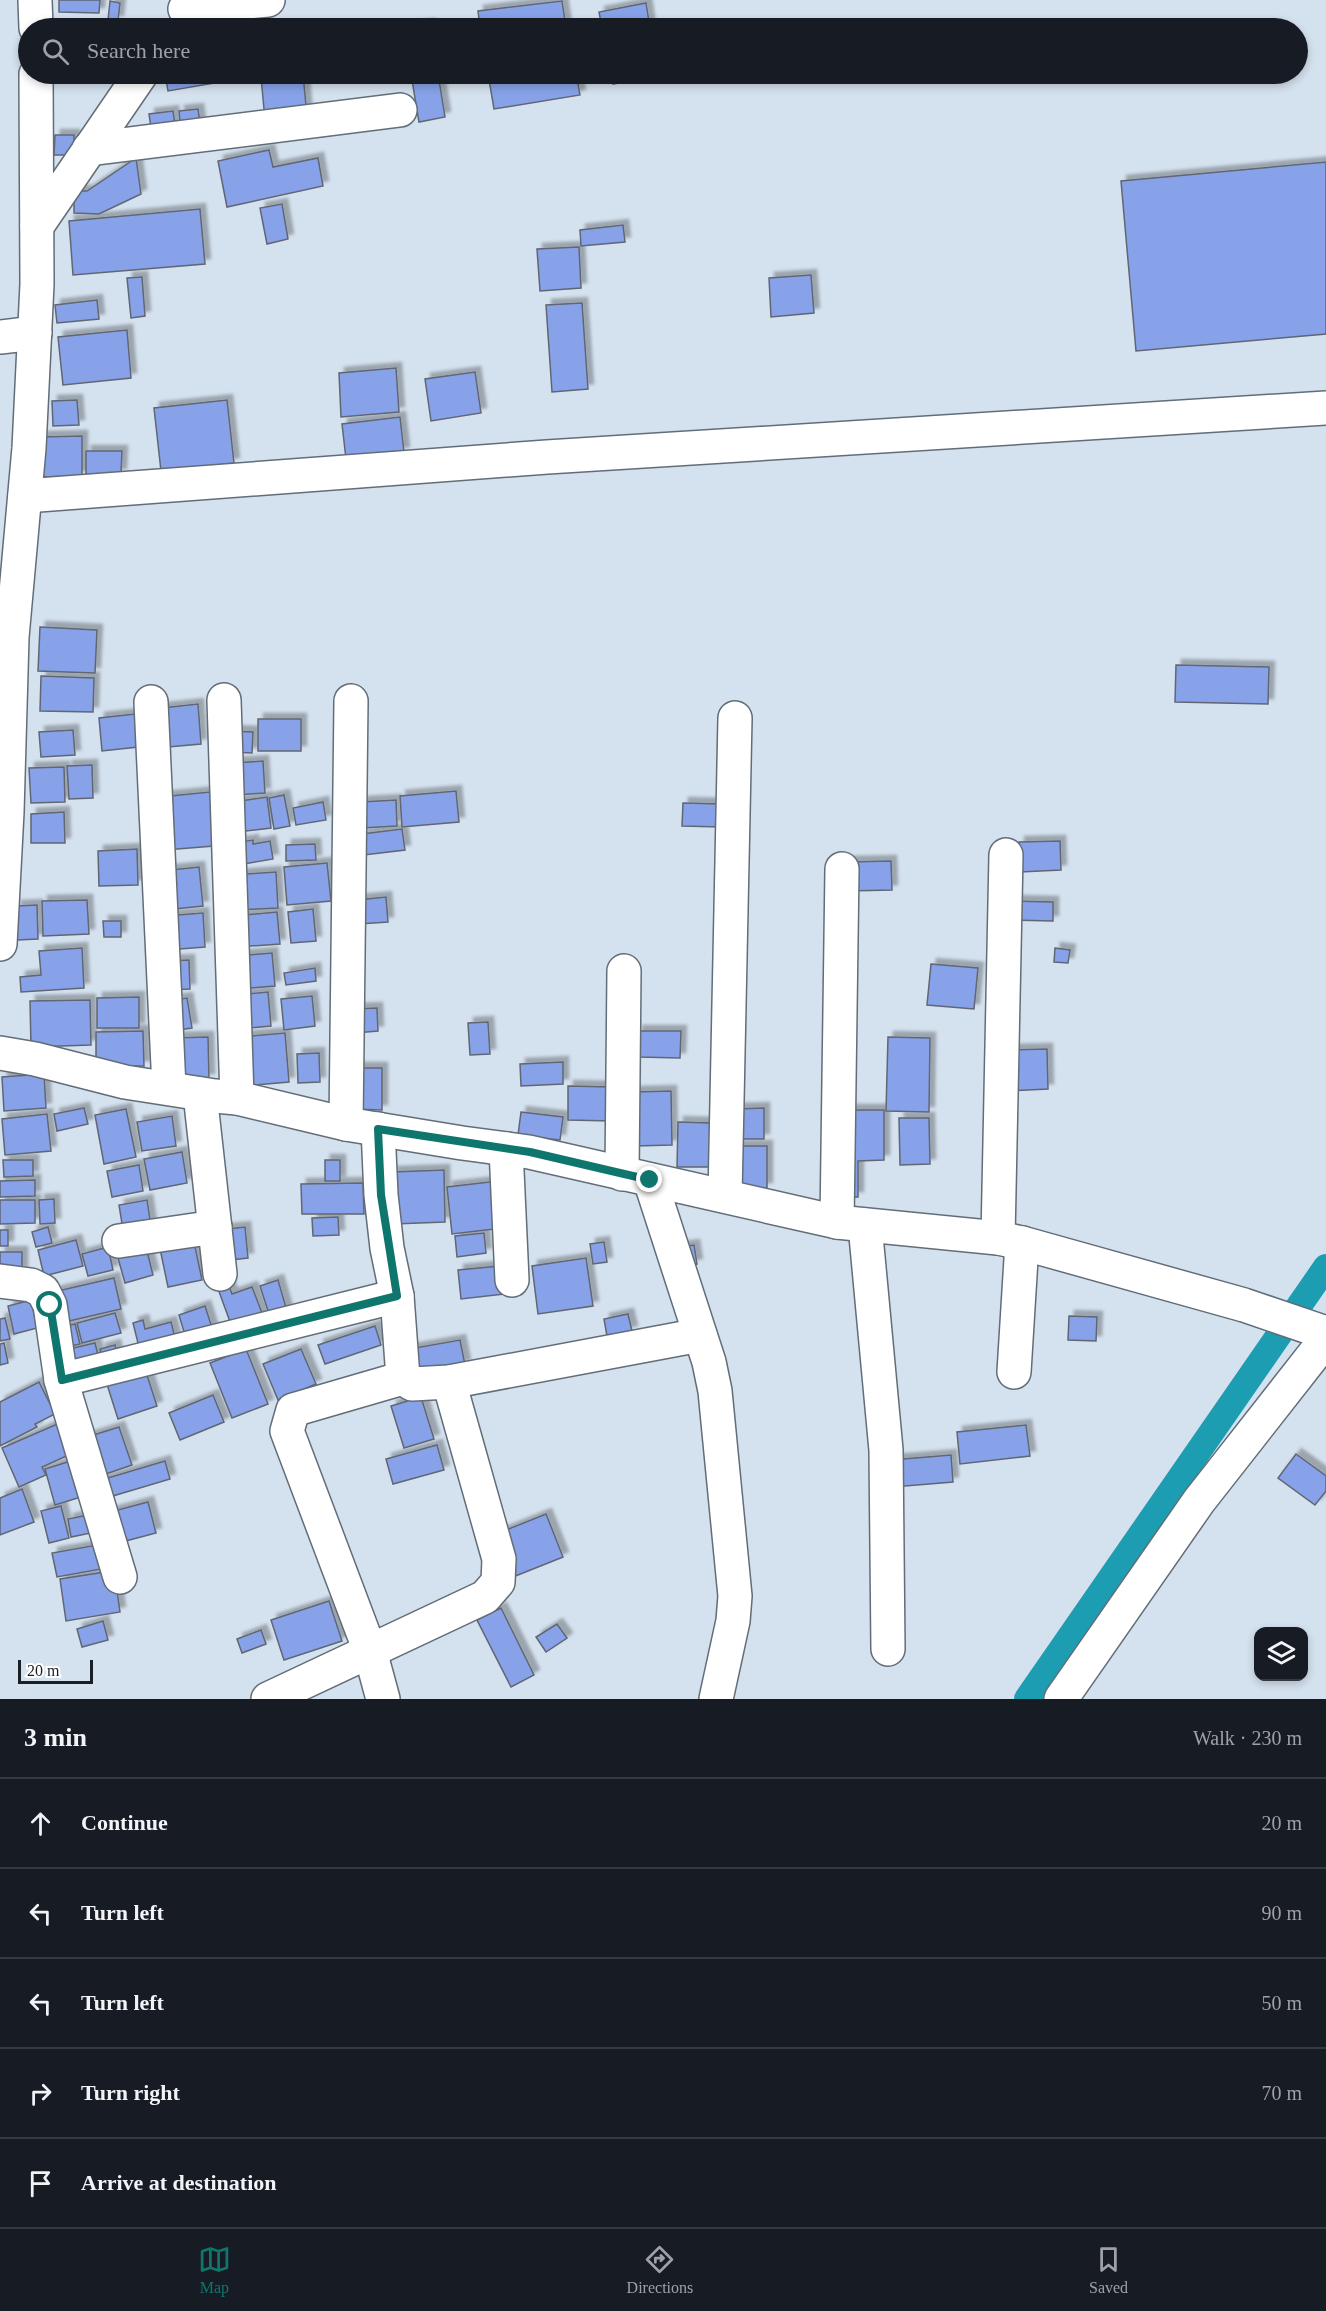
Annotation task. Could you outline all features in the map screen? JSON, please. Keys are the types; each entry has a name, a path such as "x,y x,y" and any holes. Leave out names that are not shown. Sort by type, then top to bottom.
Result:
{"street":[{"path":"35,0 36,18"},
{"path":"182,12 268,0"},
{"path":"0,944 7,620 25,496 35,333 36,84"},
{"path":"37,226 134,84"},
{"path":"89,149 400,110"},
{"path":"0,337 35,333"},
{"path":"25,496 546,457 1326,408"},
{"path":"224,700 237,1098"},
{"path":"346,1124 351,701"},
{"path":"151,702 185,1091 215,1227 220,1274"},
{"path":"725,1196 735,718"},
{"path":"1006,855 1010,1241 1014,1372"},
{"path":"842,869 851,1224 886,1450 888,1650"},
{"path":"624,971 636,1177 700,1335 715,1391 735,1596 733,1621 716,1699"},
{"path":"0,1053 35,1059 124,1082 237,1098 346,1124 530,1152 851,1224 1010,1241 1244,1305 1321,1333 1199,1501 1061,1699"},
{"path":"378,1129 381,1195 397,1296 403,1378"},
{"path":"506,1149 513,1280"},
{"path":"119,1241 215,1227"},
{"path":"0,1281 31,1285 43,1291 50,1305 62,1380 120,1576"},
{"path":"62,1380 397,1296"},
{"path":"383,1699 370,1652 287,1431 293,1410 403,1378 412,1384 449,1382 700,1335"},
{"path":"268,1699 485,1598 498,1582 499,1559 449,1382"}],"building":[{"path":"59,0 100,0 99,13 59,12"},
{"path":"110,1 120,3 118,18 108,18"},
{"path":"562,1 565,18 479,18 478,11"},
{"path":"646,3 648,18 600,18 599,12"},
{"path":"167,84 209,84 168,91"},
{"path":"262,84 304,84 307,116 265,120"},
{"path":"413,84 440,84 445,117 419,122"},
{"path":"490,84 578,84 580,95 494,109"},
{"path":"198,109 201,130 181,132 179,111"},
{"path":"173,111 176,132 152,135 149,114"},
{"path":"55,135 74,135 74,155 54,155"},
{"path":"269,150 273,167 318,158 323,186 227,207 218,161"},
{"path":"136,158 141,194 99,214 74,213 74,191 87,191"},
{"path":"1326,162 1326,334 1136,351 1121,181"},
{"path":"282,204 288,239 267,244 260,208"},
{"path":"200,209 205,264 73,275 69,221"},
{"path":"623,225 625,242 581,246 580,230"},
{"path":"579,247 581,288 540,291 537,249"},
{"path":"811,275 814,313 771,317 769,278"},
{"path":"142,277 145,316 131,318 127,278"},
{"path":"97,300 99,319 57,323 55,305"},
{"path":"582,303 588,389 552,392 546,305"},
{"path":"127,330 131,378 63,385 58,337"},
{"path":"396,368 399,412 341,417 339,373"},
{"path":"475,372 481,413 431,421 425,379"},
{"path":"77,400 79,425 53,426 52,401"},
{"path":"227,400 234,463 161,471 154,408"},
{"path":"400,417 404,452 346,459 342,424"},
{"path":"82,436 82,476 41,477 41,437"},
{"path":"86,451 122,451 121,474 86,474"},
{"path":"40,627 97,630 95,673 38,671"},
{"path":"1176,665 1269,667 1268,704 1175,702"},
{"path":"41,676 94,678 93,712 40,711"},
{"path":"198,704 201,744 157,748 153,709"},
{"path":"135,714 138,747 102,751 99,718"},
{"path":"258,719 301,719 301,751 258,751"},
{"path":"73,730 75,755 41,757 39,732"},
{"path":"231,731 253,732 252,753 230,752"},
{"path":"263,761 265,793 236,795 233,763"},
{"path":"92,765 93,798 69,799 67,766"},
{"path":"64,767 65,802 31,803 29,768"},
{"path":"456,791 459,822 402,827 400,796"},
{"path":"210,792 214,846 165,850 160,797"},
{"path":"284,795 290,826 274,829 269,798"},
{"path":"267,797 271,828 237,832 234,802"},
{"path":"396,800 397,826 362,828 361,802"},
{"path":"323,802 326,820 296,825 293,808"},
{"path":"683,803 721,804 721,827 682,826"},
{"path":"64,812 65,843 31,843 31,814"},
{"path":"402,829 405,850 364,855 362,834"},
{"path":"253,840 253,844 270,841 273,859 244,864 240,842"},
{"path":"1060,841 1061,870 1020,872 1019,842"},
{"path":"315,844 316,860 286,861 286,845"},
{"path":"137,849 138,885 99,886 98,851"},
{"path":"891,861 892,890 847,891 847,862"},
{"path":"327,863 331,901 287,905 284,867"},
{"path":"199,867 203,906 165,910 161,871"},
{"path":"276,872 278,908 235,910 233,875"},
{"path":"386,897 388,922 359,924 357,900"},
{"path":"87,900 89,934 43,936 42,901"},
{"path":"1011,901 1053,902 1053,921 1010,920"},
{"path":"37,905 38,939 17,940 16,906"},
{"path":"313,909 316,941 291,943 288,912"},
{"path":"277,912 280,944 237,947 234,916"},
{"path":"203,913 205,947 167,950 165,916"},
{"path":"103,921 121,921 121,937 104,937"},
{"path":"82,948 84,988 21,992 20,977 41,975 39,951"},
{"path":"1055,948 1070,950 1068,963 1054,962"},
{"path":"272,953 275,986 238,989 236,956"},
{"path":"189,960 190,989 169,990 168,961"},
{"path":"931,964 978,968 974,1009 927,1005"},
{"path":"315,968 316,981 286,985 284,973"},
{"path":"268,992 271,1026 240,1029 237,995"},
{"path":"312,996 315,1026 284,1030 281,999"},
{"path":"139,997 139,1028 97,1028 97,998"},
{"path":"187,998 192,1028 171,1031 167,1001"},
{"path":"90,1000 91,1045 31,1047 30,1001"},
{"path":"377,1008 378,1031 355,1033 353,1009"},
{"path":"488,1022 490,1054 470,1055 468,1023"},
{"path":"143,1031 144,1066 96,1066 96,1032"},
{"path":"637,1031 681,1031 680,1058 638,1057"},
{"path":"285,1033 289,1082 244,1086 240,1037"},
{"path":"208,1037 209,1079 172,1080 171,1038"},
{"path":"888,1037 930,1038 929,1112 886,1111"},
{"path":"1047,1049 1048,1089 1007,1091 1006,1050"},
{"path":"319,1053 320,1082 298,1083 297,1054"},
{"path":"563,1062 563,1084 521,1086 520,1064"},
{"path":"352,1068 382,1068 382,1110 352,1109"},
{"path":"44,1074 46,1108 4,1111 2,1077"},
{"path":"568,1086 613,1087 612,1121 568,1120"},
{"path":"671,1091 672,1145 635,1146 634,1092"},
{"path":"84,1108 88,1124 57,1131 54,1114"},
{"path":"764,1108 764,1139 735,1139 734,1109"},
{"path":"126,1109 136,1157 104,1164 95,1115"},
{"path":"841,1110 884,1110 884,1160 858,1161 858,1197 842,1197"},
{"path":"521,1112 563,1117 560,1140 518,1135"},
{"path":"47,1114 51,1151 5,1155 2,1119"},
{"path":"172,1116 176,1146 142,1151 137,1122"},
{"path":"899,1118 929,1118 930,1164 900,1165"},
{"path":"678,1122 711,1123 710,1167 677,1167"},
{"path":"733,1146 767,1146 767,1188 734,1188"},
{"path":"182,1152 187,1183 150,1190 144,1159"},
{"path":"3,1160 33,1160 33,1176 4,1177"},
{"path":"325,1160 340,1160 340,1181 325,1181"},
{"path":"139,1165 143,1191 112,1197 107,1171"},
{"path":"444,1170 445,1222 394,1224 392,1172"},
{"path":"35,1180 35,1196 0,1197 0,1181"},
{"path":"498,1181 503,1228 452,1234 447,1187"},
{"path":"363,1183 364,1214 302,1214 301,1184"},
{"path":"54,1199 55,1223 40,1224 39,1200"},
{"path":"0,1200 35,1200 35,1223 0,1224"},
{"path":"147,1200 151,1226 123,1230 119,1205"},
{"path":"338,1217 339,1235 313,1236 312,1218"},
{"path":"48,1227 52,1243 36,1247 32,1232"},
{"path":"245,1227 248,1258 222,1261 219,1230"},
{"path":"0,1230 8,1230 8,1246 0,1246"},
{"path":"484,1233 486,1253 457,1257 455,1236"},
{"path":"193,1237 202,1280 168,1287 159,1244"},
{"path":"76,1240 83,1266 44,1276 38,1250"},
{"path":"604,1242 607,1262 593,1264 590,1244"},
{"path":"694,1245 697,1264 683,1266 680,1247"},
{"path":"108,1247 113,1270 88,1276 82,1254"},
{"path":"147,1251 153,1275 125,1283 118,1258"},
{"path":"0,1252 22,1252 22,1272 0,1273"},
{"path":"586,1258 593,1306 538,1314 532,1266"},
{"path":"510,1265 513,1293 461,1299 458,1270"},
{"path":"114,1278 121,1309 56,1324 49,1293"},
{"path":"278,1280 287,1311 270,1317 260,1286"},
{"path":"228,1283 232,1294 252,1287 264,1318 233,1330 217,1286"},
{"path":"31,1300 37,1328 14,1334 8,1306"},
{"path":"205,1306 214,1334 187,1342 179,1315"},
{"path":"115,1313 121,1333 82,1343 77,1323"},
{"path":"628,1314 632,1331 607,1336 604,1319"},
{"path":"1069,1316 1097,1317 1096,1341 1068,1340"},
{"path":"5,1318 10,1339 0,1341 0,1319"},
{"path":"143,1320 145,1329 171,1322 177,1345 141,1355 133,1323"},
{"path":"75,1324 80,1344 61,1348 56,1328"},
{"path":"375,1326 381,1345 325,1364 318,1345"},
{"path":"460,1340 465,1365 413,1374 409,1349"},
{"path":"4,1343 8,1363 0,1365 0,1344"},
{"path":"95,1343 101,1367 66,1375 60,1351"},
{"path":"115,1345 119,1363 104,1366 100,1349"},
{"path":"246,1349 268,1404 232,1418 210,1363"},
{"path":"301,1349 316,1384 278,1400 263,1364"},
{"path":"144,1366 157,1406 118,1419 105,1378"},
{"path":"39,1382 55,1414 35,1424 37,1427 0,1446 0,1402"},
{"path":"213,1395 224,1422 180,1440 169,1413"},
{"path":"421,1397 434,1439 404,1448 391,1406"},
{"path":"62,1422 75,1452 42,1467 46,1475 19,1487 2,1448"},
{"path":"1026,1425 1030,1456 960,1464 957,1432"},
{"path":"119,1427 132,1465 97,1477 84,1438"},
{"path":"437,1445 444,1470 393,1484 386,1459"},
{"path":"1296,1454 1326,1476 1326,1491 1315,1505 1278,1478"},
{"path":"951,1455 953,1482 893,1487 891,1460"},
{"path":"74,1460 84,1496 55,1505 45,1469"},
{"path":"165,1461 170,1479 106,1498 101,1480"},
{"path":"22,1489 34,1522 0,1535 0,1498"},
{"path":"148,1502 156,1533 118,1543 110,1512"},
{"path":"61,1506 69,1538 49,1543 41,1511"},
{"path":"546,1514 563,1557 513,1577 496,1534"},
{"path":"88,1515 91,1533 71,1537 68,1519"},
{"path":"97,1545 101,1569 57,1577 52,1553"},
{"path":"113,1562 120,1612 66,1621 60,1579 105,1572"},
{"path":"329,1601 342,1641 284,1660 271,1620"},
{"path":"501,1608 534,1675 511,1687 477,1620"},
{"path":"103,1621 108,1640 82,1647 77,1629"},
{"path":"557,1624 567,1638 546,1652 536,1637"},
{"path":"261,1630 266,1644 242,1653 237,1639"}],"waterway":[{"path":"1027,1699 1326,1267"}],"route":[{"path":"50,1305 62,1380 397,1296 387,1248 381,1195 378,1129 530,1152 650,1180"}]}
